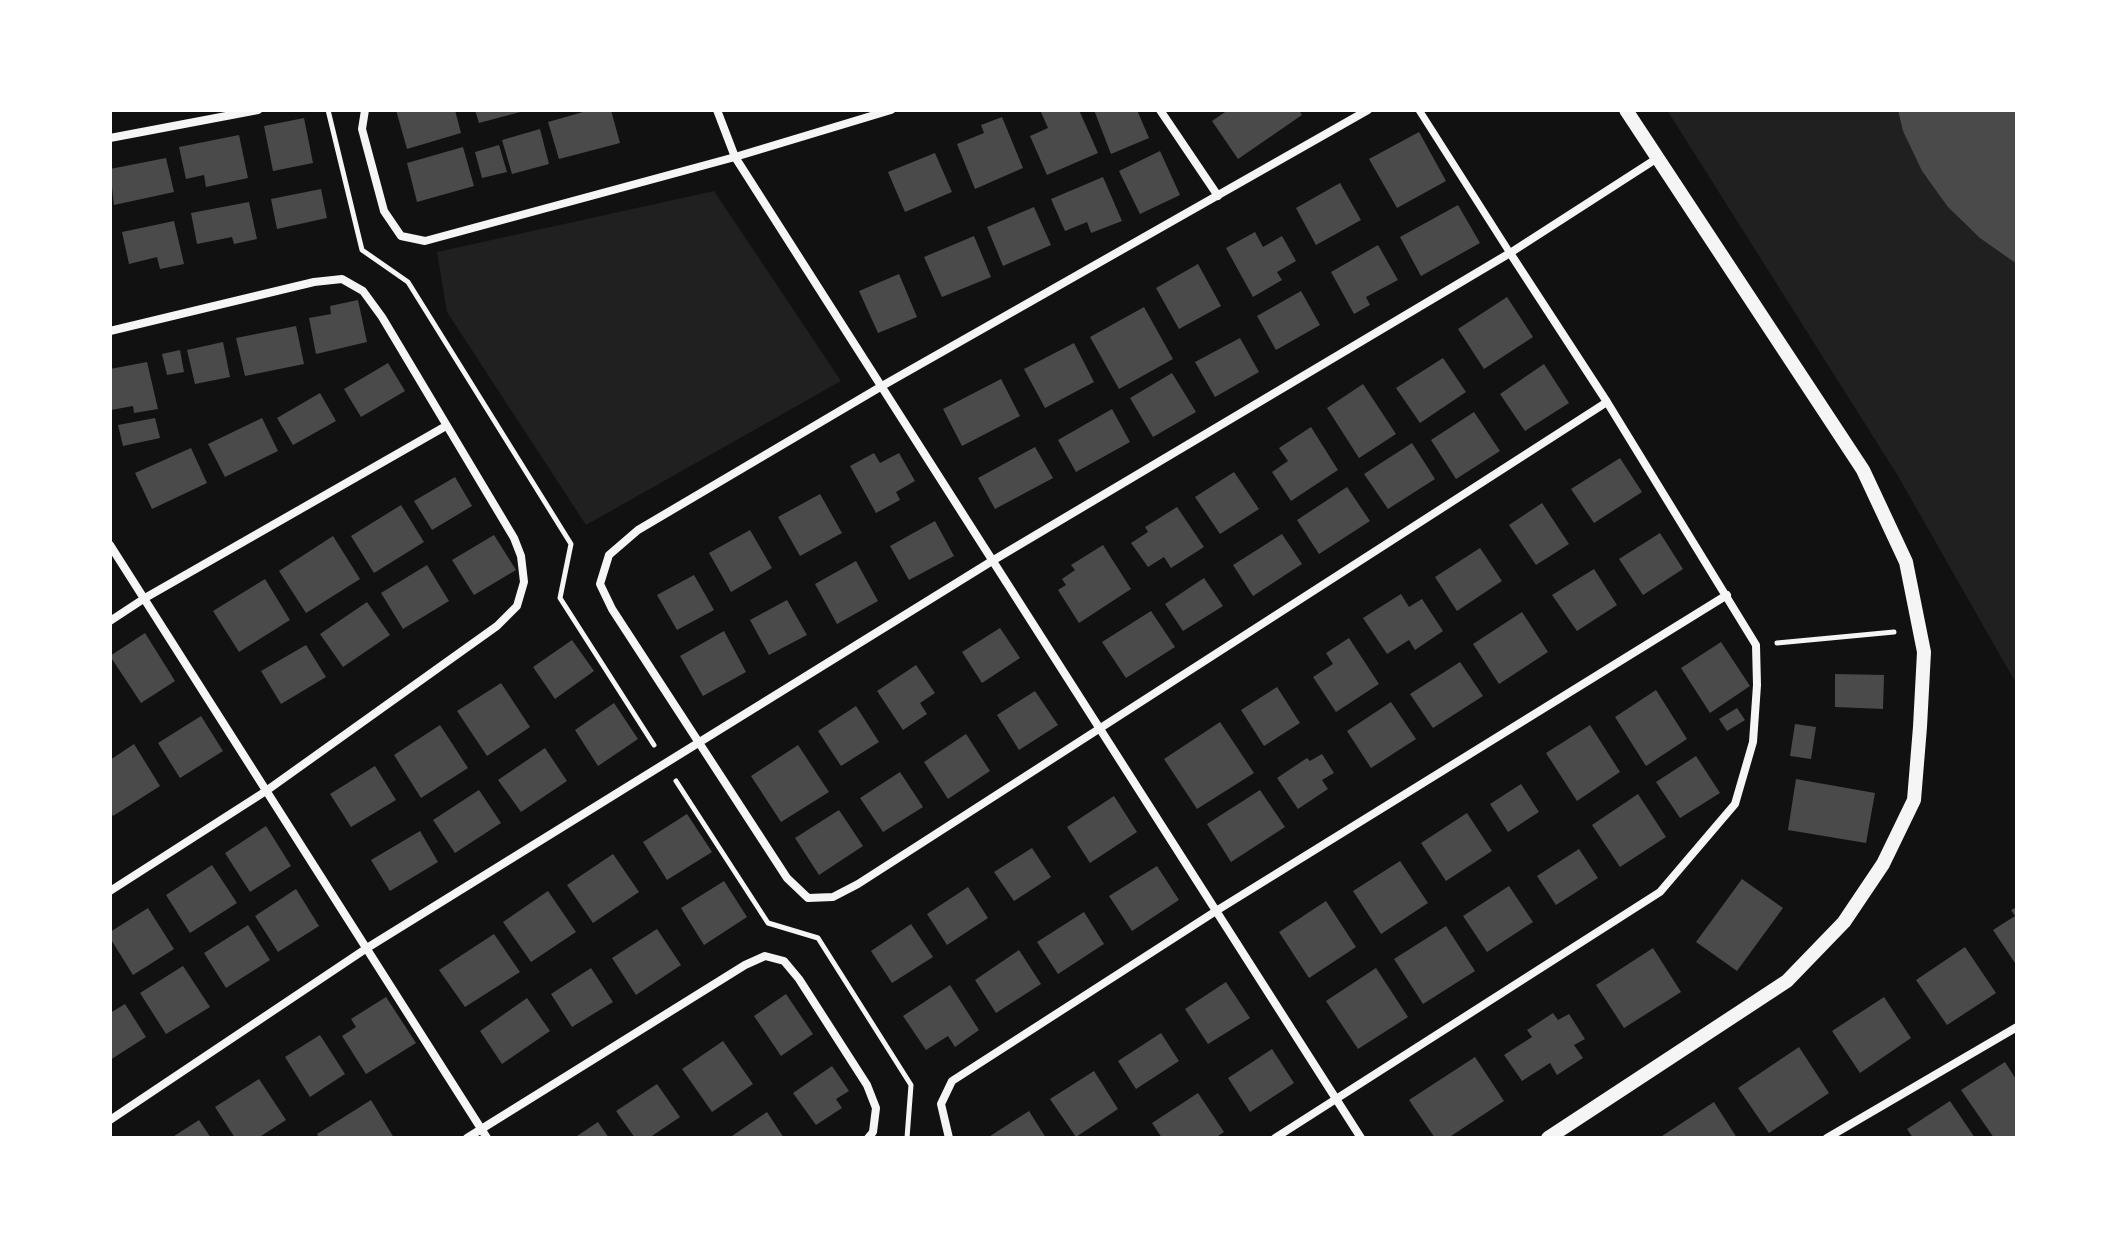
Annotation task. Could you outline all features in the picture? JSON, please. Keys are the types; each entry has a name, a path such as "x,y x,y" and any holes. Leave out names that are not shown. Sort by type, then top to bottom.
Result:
{"street":[{"path":"110,138 258,110"},
{"path":"365,110 362,129 384,211 401,236 425,241 735,157 891,110"},
{"path":"717,110 735,157 1361,1138"},
{"path":"1160,110 1218,196"},
{"path":"1368,110 882,386 638,530 609,555 600,584 606,597 787,878 808,898 833,897 858,884 1607,402"},
{"path":"1275,1138 1660,892 1735,804 1753,742 1756,645 1607,402 1419,110"},
{"path":"1548,1138 1787,981 1844,922 1883,864 1914,800 1924,652 1906,562 1863,470 1626,110"},
{"path":"110,1120 367,948 992,561 1510,253 1656,159"},
{"path":"110,331 314,282 342,279 363,291 514,538 521,556 524,582 517,606 497,626 266,791 110,891"},
{"path":"110,621 446,426"},
{"path":"110,545 487,1138"},
{"path":"949,1138 941,1104 952,1081 1216,911 1727,595"},
{"path":"467,1138 745,965 765,956 784,961 799,979 867,1085 876,1108 873,1132 868,1138"},
{"path":"1827,1138 2017,1027"}],"path":[{"path":"328,110 362,250 408,282 571,544 560,598 665,764"},
{"path":"1756,645 1920,630"}],"shaded area":[{"path":"1667,110 2017,110 2017,685 1898,476"},
{"path":"714,191 841,381 586,525 447,312 437,252"}],"building":[{"path":"396,110 455,110 461,133 407,149"},
{"path":"475,110 524,110 524,111 479,123"},
{"path":"590,110 611,110 620,143 559,159 548,122"},
{"path":"1040,110 1079,110 1098,153 1047,175 1030,136 1048,128"},
{"path":"1094,110 1137,110 1149,138 1111,154"},
{"path":"1228,110 1299,110 1302,115 1238,159 1212,121"},
{"path":"1898,110 2017,110 2017,264 1980,238 1948,207 1922,171 1903,131"},
{"path":"1002,117 1023,168 975,189 957,144 984,133 981,125"},
{"path":"304,118 313,163 273,171 264,126"},
{"path":"540,129 549,164 512,174 502,140"},
{"path":"1419,132 1446,181 1397,208 1369,159"},
{"path":"239,135 248,178 206,187 204,175 186,179 179,147"},
{"path":"499,145 507,172 482,178 475,152"},
{"path":"463,147 474,186 417,202 407,163"},
{"path":"1160,151 1180,195 1140,214 1119,171"},
{"path":"935,153 952,192 905,212 888,172"},
{"path":"166,158 174,192 114,205 110,169"},
{"path":"1103,177 1122,221 1091,233 1087,222 1065,231 1051,199"},
{"path":"1340,183 1361,220 1316,245 1296,208"},
{"path":"321,189 327,218 277,229 271,199"},
{"path":"249,202 257,239 234,244 232,237 197,244 191,213"},
{"path":"1458,205 1480,243 1421,276 1400,237"},
{"path":"1034,207 1051,245 1003,266 987,227"},
{"path":"174,221 184,264 160,269 157,257 129,264 122,232"},
{"path":"1255,232 1263,247 1282,236 1296,261 1277,272 1282,280 1253,297 1226,248"},
{"path":"974,236 991,277 942,297 924,257"},
{"path":"1378,245 1398,280 1366,297 1370,305 1354,314 1331,272"},
{"path":"1198,264 1221,306 1179,329 1156,288"},
{"path":"899,274 917,317 878,333 859,291"},
{"path":"1301,291 1320,325 1276,350 1257,316"},
{"path":"1507,297 1533,337 1484,369 1458,329"},
{"path":"358,300 367,342 316,354 309,318 331,314 330,306"},
{"path":"1144,307 1173,359 1119,389 1090,337"},
{"path":"296,326 304,364 245,376 236,338"},
{"path":"1240,338 1259,372 1215,397 1195,362"},
{"path":"223,342 230,377 195,384 187,350"},
{"path":"1074,343 1094,382 1045,408 1024,369"},
{"path":"180,350 184,372 167,375 162,354"},
{"path":"1443,358 1466,392 1420,423 1396,388"},
{"path":"147,362 158,409 134,413 133,406 111,410 110,369"},
{"path":"388,363 405,391 361,417 344,389"},
{"path":"1544,364 1569,403 1525,431 1500,394"},
{"path":"1172,373 1196,412 1153,437 1130,398"},
{"path":"1001,379 1020,416 962,446 943,409"},
{"path":"1363,384 1396,434 1359,458 1327,408"},
{"path":"320,393 336,421 293,445 277,418"},
{"path":"1112,409 1130,442 1076,472 1058,440"},
{"path":"1474,412 1500,451 1456,479 1431,440"},
{"path":"155,418 160,438 123,446 118,425"},
{"path":"262,418 278,451 225,477 208,444"},
{"path":"1311,427 1338,470 1291,501 1272,472 1288,461 1279,448"},
{"path":"1412,443 1435,479 1388,509 1364,474"},
{"path":"1035,447 1053,478 995,509 978,478"},
{"path":"191,448 207,483 152,509 135,473"},
{"path":"874,453 880,463 899,453 915,481 896,492 900,500 876,513 850,466"},
{"path":"1620,458 1642,492 1594,523 1571,489"},
{"path":"1234,472 1259,509 1220,534 1195,497"},
{"path":"455,477 472,506 432,530 414,501"},
{"path":"1347,487 1370,521 1319,554 1297,520"},
{"path":"820,494 842,533 800,556 778,517"},
{"path":"1542,503 1569,544 1536,565 1509,525"},
{"path":"401,505 424,542 374,573 351,536"},
{"path":"1177,507 1204,547 1171,568 1164,557 1148,567 1131,543 1148,532 1145,527"},
{"path":"935,521 954,556 909,580 890,546"},
{"path":"750,530 772,568 731,592 709,553"},
{"path":"1660,533 1683,569 1643,595 1619,559"},
{"path":"1282,534 1302,564 1253,596 1233,565"},
{"path":"494,535 516,570 474,595 452,560"},
{"path":"333,536 360,579 306,613 279,571"},
{"path":"1103,545 1131,589 1079,623 1058,590 1066,585 1062,579 1075,570 1071,565"},
{"path":"1480,548 1502,581 1457,611 1435,577"},
{"path":"856,561 878,601 837,624 815,584"},
{"path":"427,565 449,601 403,629 381,593"},
{"path":"1594,569 1617,605 1577,631 1552,595"},
{"path":"694,575 714,610 677,630 657,595"},
{"path":"1204,578 1223,606 1183,631 1165,604"},
{"path":"265,579 290,620 239,652 213,611"},
{"path":"1401,594 1409,607 1422,599 1443,631 1415,650 1409,640 1387,654 1363,618"},
{"path":"787,600 807,635 769,655 750,620"},
{"path":"367,602 390,635 343,667 320,634"},
{"path":"1151,611 1175,647 1126,678 1102,642"},
{"path":"1522,612 1548,652 1499,684 1473,644"},
{"path":"1000,628 1020,658 982,683 962,652"},
{"path":"724,631 746,672 703,696 680,656"},
{"path":"145,633 175,681 141,703 110,656"},
{"path":"1349,638 1379,684 1336,712 1313,677 1333,664 1326,653"},
{"path":"572,640 594,671 555,699 533,667"},
{"path":"1721,642 1750,686 1710,713 1681,668"},
{"path":"306,645 326,677 281,704 261,671"},
{"path":"1460,662 1483,696 1433,728 1410,694"},
{"path":"916,665 935,693 920,703 927,714 903,730 877,691"},
{"path":"1835,674 1884,675 1883,709 1835,707"},
{"path":"501,683 530,727 487,756 457,711"},
{"path":"1277,687 1300,723 1264,746 1241,710"},
{"path":"1656,690 1687,739 1646,766 1615,717"},
{"path":"1035,691 1058,725 1019,750 997,715"},
{"path":"1391,702 1416,739 1371,768 1347,731"},
{"path":"614,703 638,739 598,766 575,730"},
{"path":"856,706 879,742 841,766 818,731"},
{"path":"1737,708 1745,720 1727,731 1719,719"},
{"path":"201,716 223,751 180,778 158,743"},
{"path":"1220,722 1254,773 1197,809 1164,759"},
{"path":"1795,724 1816,727 1811,759 1790,756"},
{"path":"440,725 468,768 421,798 394,755"},
{"path":"1590,725 1620,772 1577,801 1546,753"},
{"path":"966,734 990,771 948,799 924,762"},
{"path":"134,744 160,786 113,816 110,811 110,760"},
{"path":"798,745 829,792 781,822 751,776"},
{"path":"545,748 567,781 521,812 498,780"},
{"path":"1322,754 1334,773 1322,780 1328,789 1298,809 1277,778 1307,758 1310,761"},
{"path":"1696,756 1720,793 1680,818 1656,782"},
{"path":"375,766 396,800 351,827 330,794"},
{"path":"900,772 923,807 883,832 860,798"},
{"path":"1796,779 1875,793 1866,843 1788,830"},
{"path":"1521,784 1539,812 1508,832 1490,804"},
{"path":"479,790 501,823 455,853 433,820"},
{"path":"1260,790 1285,827 1231,862 1207,824"},
{"path":"1638,794 1666,837 1620,867 1592,825"},
{"path":"1114,796 1137,832 1090,863 1067,827"},
{"path":"839,810 863,846 819,875 795,838"},
{"path":"1467,813 1492,851 1446,881 1421,843"},
{"path":"687,814 712,852 667,880 643,842"},
{"path":"266,826 291,866 250,892 225,853"},
{"path":"420,831 438,862 390,891 371,860"},
{"path":"1032,848 1051,877 1014,901 994,872"},
{"path":"1579,849 1598,878 1556,905 1537,876"},
{"path":"613,854 639,892 593,923 567,885"},
{"path":"1400,861 1428,903 1381,934 1353,891"},
{"path":"212,865 237,903 190,933 166,895"},
{"path":"1157,866 1179,900 1132,931 1109,896"},
{"path":"1742,879 1783,908 1737,971 1696,942"},
{"path":"724,881 747,917 704,945 681,908"},
{"path":"1509,886 1533,922 1487,952 1463,916"},
{"path":"968,887 988,918 947,945 927,914"},
{"path":"296,889 319,926 278,952 255,916"},
{"path":"548,891 576,932 531,962 503,922"},
{"path":"1326,901 1356,947 1309,978 1279,932"},
{"path":"2017,907 2017,966 1993,930 2015,916 2011,910"},
{"path":"148,908 174,949 133,975 110,938 110,932"},
{"path":"1084,912 1104,944 1058,974 1037,942"},
{"path":"911,924 933,957 892,983 871,951"},
{"path":"248,925 270,960 226,988 204,953"},
{"path":"1446,926 1475,971 1423,1004 1394,959"},
{"path":"657,929 681,965 636,995 612,958"},
{"path":"494,934 520,972 465,1007 439,970"},
{"path":"1965,947 1996,993 1947,1025 1916,980"},
{"path":"1653,948 1681,992 1624,1028 1596,985"},
{"path":"1019,950 1041,984 996,1013 975,980"},
{"path":"183,966 210,1007 166,1034 140,993"},
{"path":"591,968 613,1002 572,1027 551,994"},
{"path":"1376,968 1408,1017 1358,1049 1326,1001"},
{"path":"1226,982 1250,1018 1208,1044 1185,1009"},
{"path":"950,985 979,1030 955,1047 948,1036 926,1050 903,1016"},
{"path":"786,994 813,1034 781,1056 754,1016"},
{"path":"386,997 416,1043 366,1074 342,1036 356,1027 351,1019"},
{"path":"1884,997 1911,1038 1860,1073 1832,1031"},
{"path":"527,998 550,1031 502,1064 480,1031"},
{"path":"125,1004 146,1037 110,1060 110,1013"},
{"path":"1553,1013 1558,1020 1569,1014 1585,1039 1574,1045 1583,1058 1557,1075 1550,1063 1522,1081 1504,1055 1532,1037 1527,1030"},
{"path":"1161,1033 1179,1061 1136,1089 1118,1061"},
{"path":"320,1035 345,1074 310,1097 285,1057"},
{"path":"723,1041 753,1084 712,1112 682,1069"},
{"path":"1799,1047 1829,1093 1769,1133 1738,1088"},
{"path":"1272,1049 1294,1083 1250,1112 1228,1078"},
{"path":"1475,1057 1504,1101 1448,1138 1435,1138 1409,1100"},
{"path":"2005,1062 2017,1081 2017,1138 1994,1138 1961,1090"},
{"path":"832,1066 849,1091 836,1099 842,1108 816,1125 793,1093"},
{"path":"1094,1071 1118,1109 1076,1137 1050,1099"},
{"path":"259,1079 286,1120 258,1138 235,1138 215,1107"},
{"path":"657,1084 680,1117 649,1138 635,1138 616,1111"},
{"path":"1198,1093 1224,1132 1215,1138 1162,1138 1152,1123"},
{"path":"371,1100 394,1138 319,1138 317,1134"},
{"path":"1950,1101 1975,1138 1913,1138 1907,1129"},
{"path":"1714,1102 1737,1138 1659,1138"},
{"path":"1029,1111 1046,1138 987,1138"},
{"path":"767,1112 784,1138 729,1138"},
{"path":"199,1120 211,1138 171,1138"},
{"path":"598,1122 609,1138 574,1138"}]}
